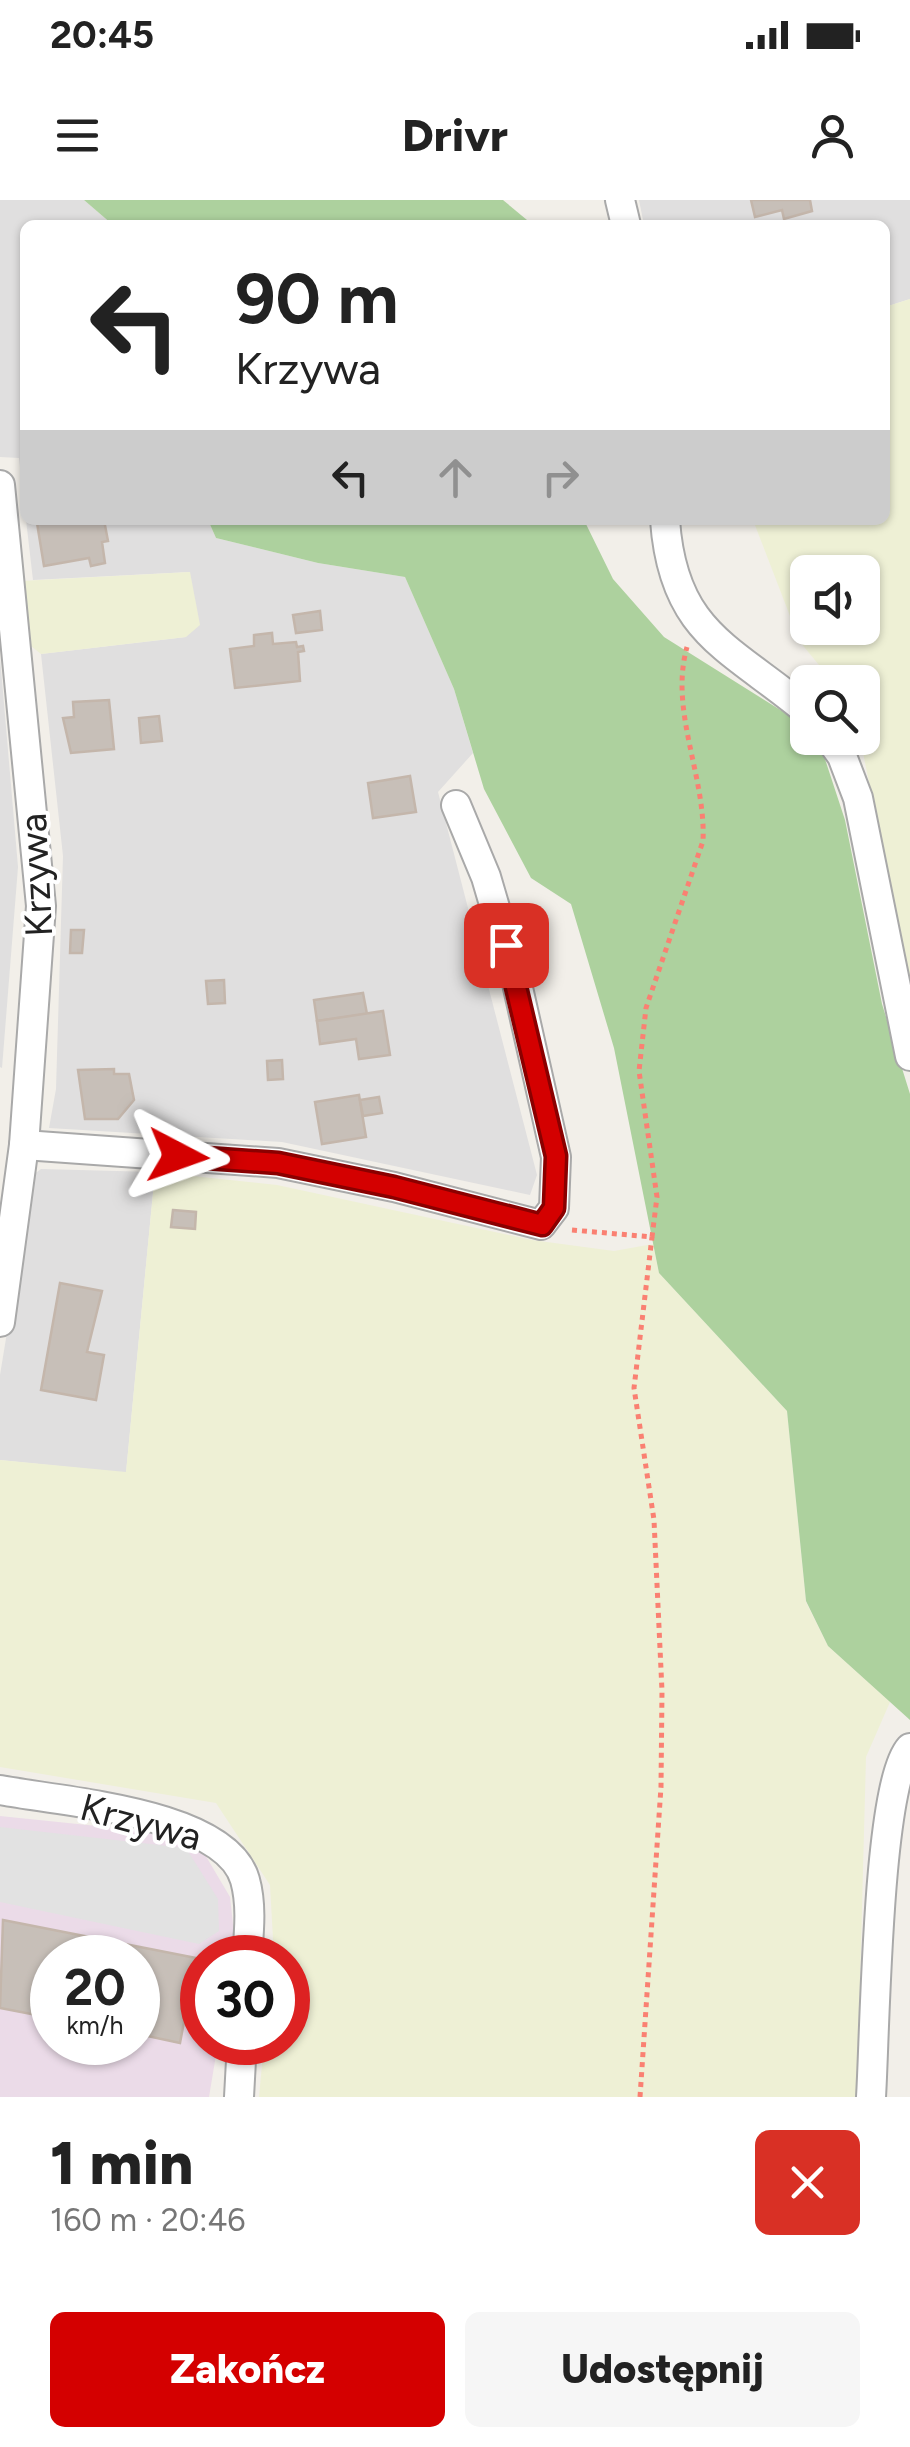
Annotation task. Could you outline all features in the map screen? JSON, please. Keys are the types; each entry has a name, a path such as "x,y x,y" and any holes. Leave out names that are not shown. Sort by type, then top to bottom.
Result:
{"street":[{"name":"Krzywa","path":"0,485 40,906 24,1146 0,1322"},
{"path":"666,525 675,582 694,620 732,657 790,699"},
{"path":"841,755 858,798 910,1056"},
{"path":"24,1146 278,1163 394,1187 542,1225 554,1208 556,1156 516,979 486,876 456,805"},
{"path":"871,2097 889,1816 900,1759 910,1748"},
{"name":"Krzywa","path":"0,1790 166,1821 211,1836 229,1852 245,1877 246,1935"},
{"path":"239,2097 241,2065"}],"path":[{"path":"640,2097 662,1710 661,1605 654,1520 634,1388 656,1197 639,1071 646,1008 702,841 704,814 684,716 681,669 694,620"},
{"path":"542,1225 652,1237"}],"shaded area":[{"path":"0,200 84,200 107,220 20,220 20,466 19,458 0,457"},
{"path":"639,200 910,200 910,299 890,305 890,220 643,220"},
{"path":"27,525 210,525 216,538 318,563 405,577 454,689 473,753 438,792 537,1175 530,1195 282,1142 49,1128 56,1089 63,856 41,654 186,637 190,572 33,580"},
{"path":"0,657 18,867 2,1068 0,1067"},
{"path":"41,1169 155,1172 126,1473 0,1460 0,1375 33,1175"},
{"path":"0,1816 194,1836 230,1897 234,1935 180,1935 180,2065 214,2065 209,2097 0,2097"},
{"path":"0,1827 186,1848 218,1899 219,1931 213,1935 180,1935 180,1940 0,1902"}],"green space":[{"path":"84,200 503,200 527,220 107,220"},
{"path":"910,299 910,983 863,755 880,755 880,665 819,665 802,645 880,645 880,555 790,555 790,616 755,525 890,525 890,305"},
{"path":"210,525 586,525 613,579 664,637 790,716 790,755 824,755 845,820 882,1004 910,1094 910,1720 828,1646 806,1601 787,1411 659,1273 614,1048 571,904 531,878 484,789 454,689 405,577 318,563 216,538"},
{"path":"190,572 200,625 186,637 41,654 26,642 21,581"},
{"path":"155,1172 277,1185 532,1240 614,1251 653,1244 659,1273 787,1411 806,1602 828,1646 890,1702 866,1757 857,2097 259,2097 262,2065 310,2065 310,1935 273,1935 270,1885 216,1803 0,1767 0,1460 126,1472"}],"building":[{"path":"751,200 810,200 812,211 784,219 782,210 755,217"},
{"path":"37,525 105,525 108,541 102,542 105,563 91,566 89,558 44,566"},
{"path":"320,611 322,630 296,633 293,615"},
{"path":"272,633 273,644 296,642 297,647 303,646 304,651 298,652 300,681 235,688 230,649 254,646 254,635"},
{"path":"109,700 114,749 71,753 63,718 74,717 73,702"},
{"path":"159,716 162,741 141,743 139,718"},
{"path":"410,776 416,812 373,818 368,783"},
{"path":"71,930 84,930 82,953 70,953"},
{"path":"224,980 225,1003 208,1004 206,981"},
{"path":"363,993 367,1014 317,1021 314,1000"},
{"path":"383,1011 390,1055 359,1059 356,1039 320,1044 317,1021"},
{"path":"282,1060 283,1079 268,1080 267,1061"},
{"path":"114,1069 114,1074 129,1074 134,1100 118,1119 85,1119 78,1070"},
{"path":"359,1095 366,1137 322,1144 315,1102"},
{"path":"379,1097 382,1113 363,1116 360,1100"},
{"path":"173,1210 196,1212 195,1229 171,1227"},
{"path":"60,1283 102,1291 87,1352 104,1355 96,1400 41,1390"},
{"path":"3,1920 79,1935 30,1935 30,2014 0,2008"},
{"path":"160,1951 180,1955 180,2043 160,2039"}],"route":[{"path":"178,1156 278,1163 394,1187 542,1225 554,1208 558,1186 556,1156 506,945"}]}
